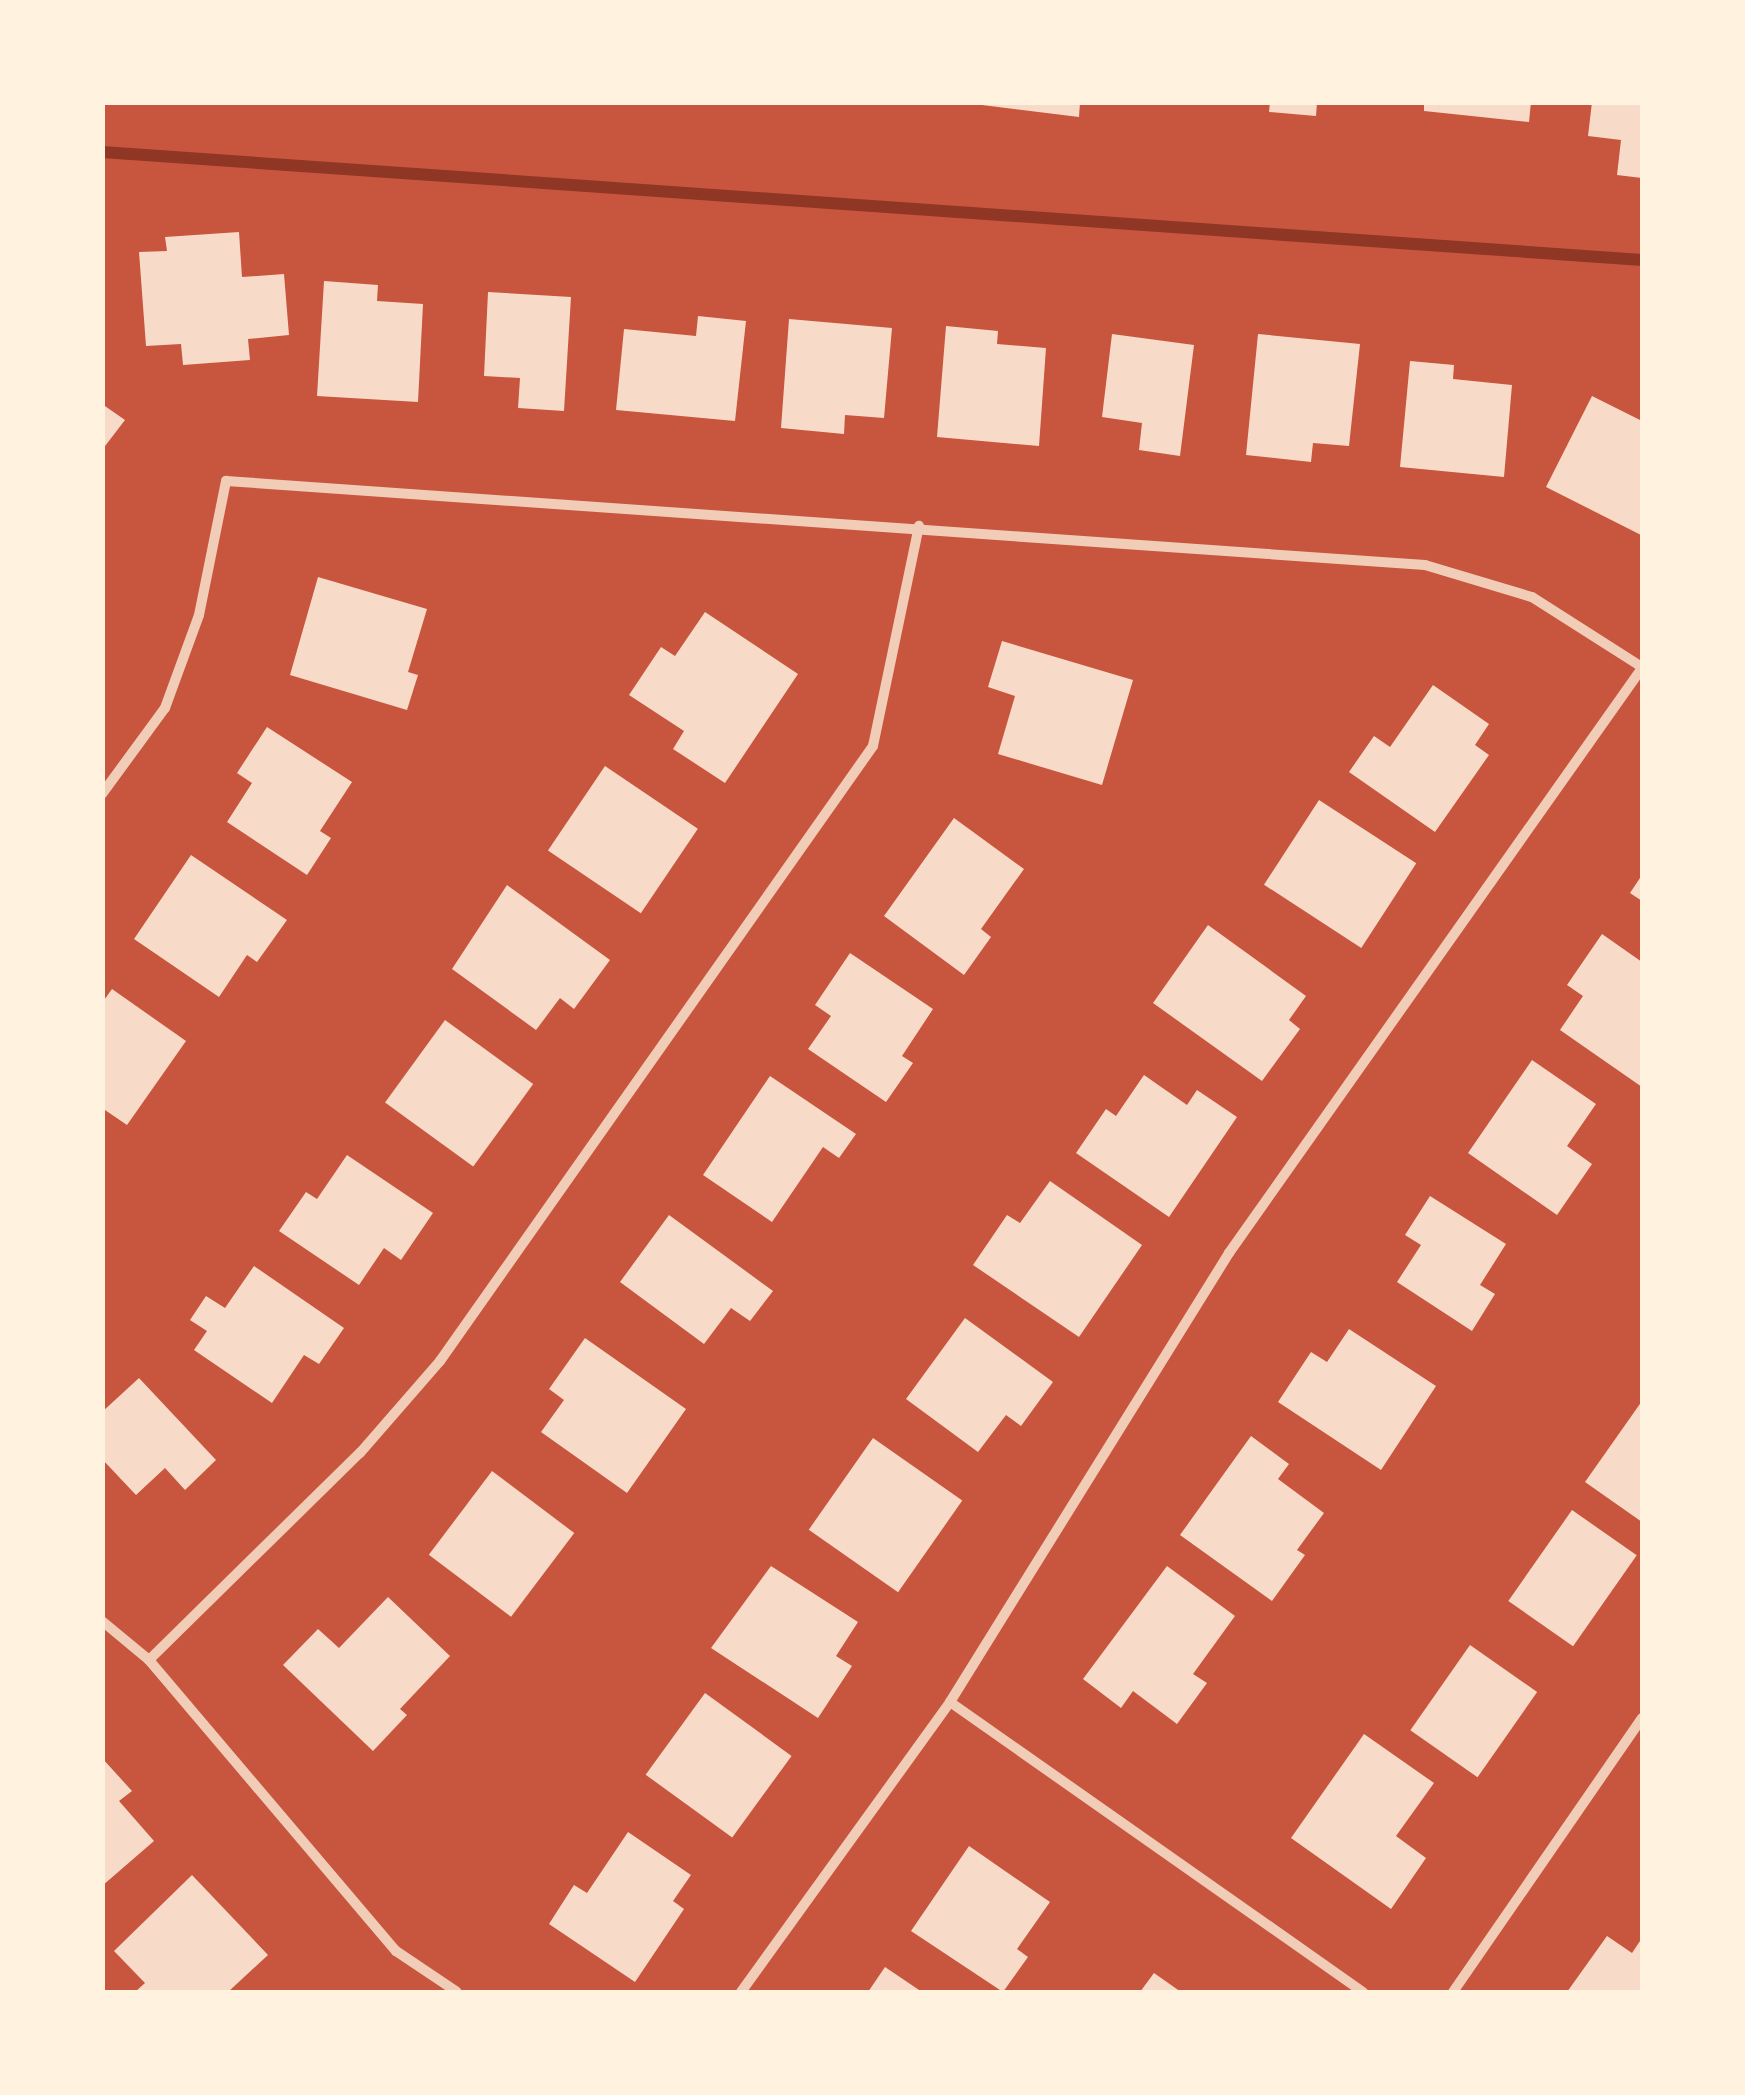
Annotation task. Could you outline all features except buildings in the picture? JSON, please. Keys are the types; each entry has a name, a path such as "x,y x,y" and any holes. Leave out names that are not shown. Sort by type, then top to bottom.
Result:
{"street":[{"path":"102,794 165,708 199,615 226,481 919,526 1425,565 1532,597 1642,668 1229,1253 950,1702 741,1992"},
{"path":"149,1660 360,1453 440,1361 872,746 919,526"},
{"path":"102,1620 149,1660 396,1951 456,1992"},
{"path":"950,1702 1364,1992"},
{"path":"1454,1992 1642,1718"}],"waterway":[{"path":"102,152 1642,260"}]}
